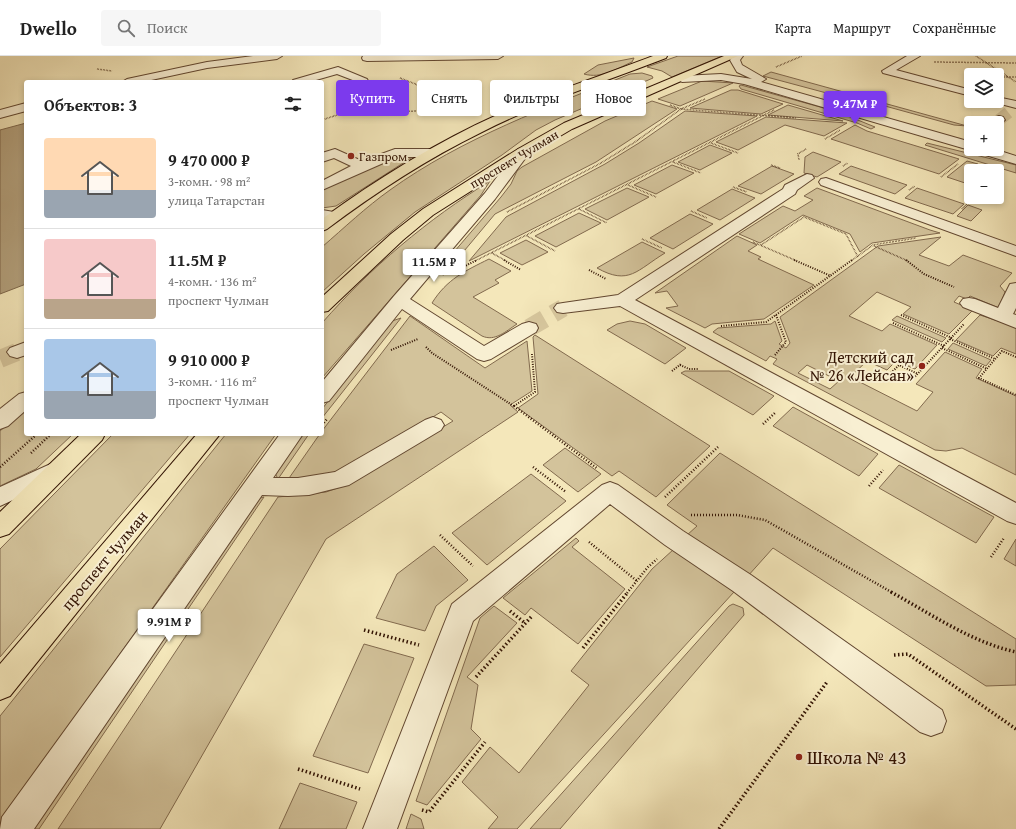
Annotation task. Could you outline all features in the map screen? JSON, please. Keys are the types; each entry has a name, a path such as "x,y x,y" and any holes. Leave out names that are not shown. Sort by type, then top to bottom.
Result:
{"main road":[{"path":"326,218 434,153 501,118 662,56"},
{"name":"проспект Чулман","path":"324,305 397,237 428,212 523,152 568,126 661,86 682,79 733,56"},
{"path":"627,70 656,72 662,77 661,86"},
{"path":"0,527 92,436"},
{"name":"проспект Чулман","path":"0,686 207,436"}],"street":[{"path":"134,80 205,60 277,56"},
{"path":"367,58 498,56"},
{"path":"738,56 735,60 736,64 750,79"},
{"path":"910,58 887,71 964,91"},
{"path":"305,80 338,70 361,80"},
{"path":"682,79 721,77 750,79 964,136"},
{"path":"0,114 24,108"},
{"path":"1004,146 1016,149"},
{"path":"324,394 400,300 490,196 523,152"},
{"path":"324,157 335,153 362,166"},
{"path":"324,185 362,166 395,153 434,153"},
{"path":"1003,156 1016,160"},
{"path":"564,308 623,300 778,199 790,191 790,188 807,178"},
{"path":"826,182 1016,251"},
{"path":"974,305 1010,320 1016,288"},
{"path":"400,300 484,355 529,328"},
{"path":"623,300 1016,514"},
{"path":"0,421 24,400"},
{"path":"256,485 287,489 326,484 341,480 433,425"},
{"path":"14,829 291,436"},
{"path":"0,497 57,470"},
{"path":"380,829 462,613 610,491 678,540 742,583 931,721"}],"path":[{"path":"776,67 802,56"},
{"path":"976,56 1016,83"},
{"path":"910,58 986,63 1016,63"},
{"path":"1004,78 1016,77"},
{"path":"400,78 417,85"},
{"path":"501,216 601,163 635,142 681,109 710,96"},
{"path":"681,109 801,118"},
{"path":"459,266 454,272 775,110"},
{"path":"324,119 340,114 417,112"},
{"path":"710,143 738,153"},
{"path":"672,162 700,173"},
{"path":"941,177 959,163"},
{"path":"627,185 656,197"},
{"path":"963,207 967,204"},
{"path":"578,209 607,223"},
{"path":"832,276 761,245 804,217 846,234 858,257"},
{"path":"526,235 556,251"},
{"path":"715,326 766,322 874,245 908,261 924,274 958,288"},
{"path":"492,253 520,270"},
{"path":"910,382 951,338 974,305"},
{"path":"760,375 786,342 776,315"},
{"path":"901,315 995,359"},
{"path":"893,323 944,346"},
{"path":"529,328 535,392 514,406 601,471 610,491"},
{"path":"387,352 418,338 448,330"},
{"path":"942,348 987,369"},
{"path":"1016,357 1002,351 980,378 1016,395"},
{"path":"672,371 686,361"},
{"path":"891,373 899,365 918,374"},
{"path":"324,422 327,418"},
{"path":"0,468 34,436"},
{"path":"644,516 718,447"},
{"path":"533,467 637,581"},
{"path":"644,516 732,514 765,520 964,633 1002,649 1016,652"},
{"path":"440,535 494,586"},
{"path":"583,648 648,567 678,540"},
{"path":"476,677 532,616"},
{"path":"364,630 447,652"},
{"path":"892,655 908,654 1016,729"},
{"path":"719,829 844,658"},
{"path":"298,769 391,798 429,812 486,742"}],"shaded area":[{"path":"678,56 722,56 672,77 662,71 647,67"},
{"path":"634,58 632,62 602,74 584,74 598,65"},
{"path":"771,72 964,126 954,125 885,106 834,95 763,76"},
{"path":"642,73 652,76 653,78 646,81 615,80 630,74"},
{"path":"702,81 733,83 680,106 658,99"},
{"path":"741,85 838,112 875,127 871,129 857,123 741,89 739,86"},
{"path":"731,90 738,90 783,104 761,114 690,108"},
{"path":"581,94 581,109 573,112 573,97"},
{"path":"652,101 677,109 596,162 495,214 444,275 436,273 501,197 511,184 517,171 605,121 617,116 646,116 646,104"},
{"path":"788,105 843,121 768,115"},
{"path":"685,111 757,116 469,261 506,217 605,164 639,143"},
{"path":"526,116 564,116 536,130 502,155 415,212 364,254 324,290 324,245 364,210 418,171 476,139"},
{"path":"766,117 847,123 824,136 785,125 738,150 716,142"},
{"path":"24,124 24,285 0,294 0,130"},
{"path":"855,125 867,131 959,159 939,174 831,139"},
{"path":"927,143 964,152 964,156 980,156 1016,165 1016,173 1004,169 1004,164 987,164 925,145"},
{"path":"710,145 732,153 700,170 678,162"},
{"path":"813,152 841,162 817,177 804,173 805,157"},
{"path":"414,156 336,206 324,208 324,189 396,157"},
{"path":"967,161 978,164 964,164 964,183 947,177"},
{"path":"672,165 694,173 656,194 634,185"},
{"path":"772,166 794,174 761,194 738,186"},
{"path":"851,166 907,185 895,194 839,174"},
{"path":"490,181 481,195 324,376 324,321 380,264 422,228"},
{"path":"627,188 649,197 607,220 585,209"},
{"path":"817,188 940,233 872,243 860,252 850,234 803,215 760,243 739,234 783,206 795,211 813,200 804,196"},
{"path":"917,188 964,204 953,214 905,198"},
{"path":"732,189 755,198 720,220 697,210"},
{"path":"968,205 982,210 971,221 957,216"},
{"path":"579,213 601,223 556,247 535,236"},
{"path":"690,214 713,224 673,249 650,238"},
{"path":"737,236 757,245 748,251 761,257 758,259 814,285 764,319 712,324 705,328 666,308 678,306 667,291 655,293"},
{"path":"941,237 919,255 949,266 963,255 1012,273 1000,286 1005,292 999,308 970,296 967,299 959,296 954,302 973,310 949,334 903,314 911,307 877,292 849,316 882,331 890,324 937,345 915,369 896,361 887,370 867,361 850,377 917,411 933,392 916,384 945,352 982,369 976,378 1016,396 1016,475 962,448 946,451 935,450 773,364 777,359 770,356 766,361 713,332 718,328 771,324 775,321 782,341 779,344 786,348 790,343 780,317 878,246","holes":["807,365 839,381 830,389 798,373"]},
{"path":"526,240 548,252 522,265 500,253"},
{"path":"642,242 665,253 640,270 625,276 617,276 597,268"},
{"path":"489,259 511,271 495,280 499,283 473,297 517,324 500,335 491,338 482,336 432,303 444,288 457,276"},
{"path":"980,315 1016,327 1016,354 1001,348 993,356 956,340"},
{"path":"410,316 485,368 527,341 532,391 510,405 518,412 326,539 160,829 58,829 278,497 326,492 346,485 453,421 441,412 340,473 287,481 318,436 324,436 324,428"},
{"path":"897,316 946,338 942,342 892,320"},
{"path":"401,318 324,415 324,406 392,321"},
{"path":"630,321 645,324 686,348 665,364 607,330 617,324"},
{"path":"535,335 710,446 656,497 619,471 612,476 518,408 538,394 533,337"},
{"path":"953,343 991,360 986,366 948,349"},
{"path":"685,371 729,371 774,396 753,415 681,373"},
{"path":"793,407 878,454 859,476 773,426"},
{"path":"24,410 24,436 71,436 36,469 0,486 0,431"},
{"path":"111,436 188,436 0,657 0,549"},
{"path":"224,436 275,436 0,823 0,716"},
{"path":"301,436 308,436 278,479 275,473"},
{"path":"565,448 601,474 578,492 543,465"},
{"path":"720,453 1016,639 1016,685 986,686 773,548 747,577 686,536 697,526 667,505"},
{"path":"899,465 994,517 976,543 879,488"},
{"path":"531,474 566,501 487,565 452,533"},
{"path":"264,497 39,829 30,829 260,498"},
{"path":"576,538 579,541 572,547 625,589 578,644 531,608 525,615 503,598"},
{"path":"1016,539 1016,566 1004,559"},
{"path":"434,546 468,580 436,606 425,631 376,618 397,574"},
{"path":"674,549 734,592 517,829 488,829 498,817 462,782 490,747 519,773 589,685 571,671 652,569"},
{"path":"733,604 743,608 744,615 560,829 530,829 729,606"},
{"path":"494,606 517,623 467,677 478,685 471,729 481,739 427,805 416,801 480,618"},
{"path":"364,644 414,658 368,773 313,756"},
{"path":"300,783 357,802 346,829 279,829"},
{"path":"411,814 421,819 424,829 406,829"}],"tunnel":[{"path":"1004,116 1009,112"},
{"path":"529,328 563,308"},
{"path":"0,359 17,352"}],"place":[{"name":"Газпром","path":"351,156"},
{"name":"Детский сад № 26 «Лейсан»","path":"922,366"},
{"name":"Школа № 43","path":"799,757"}]}
